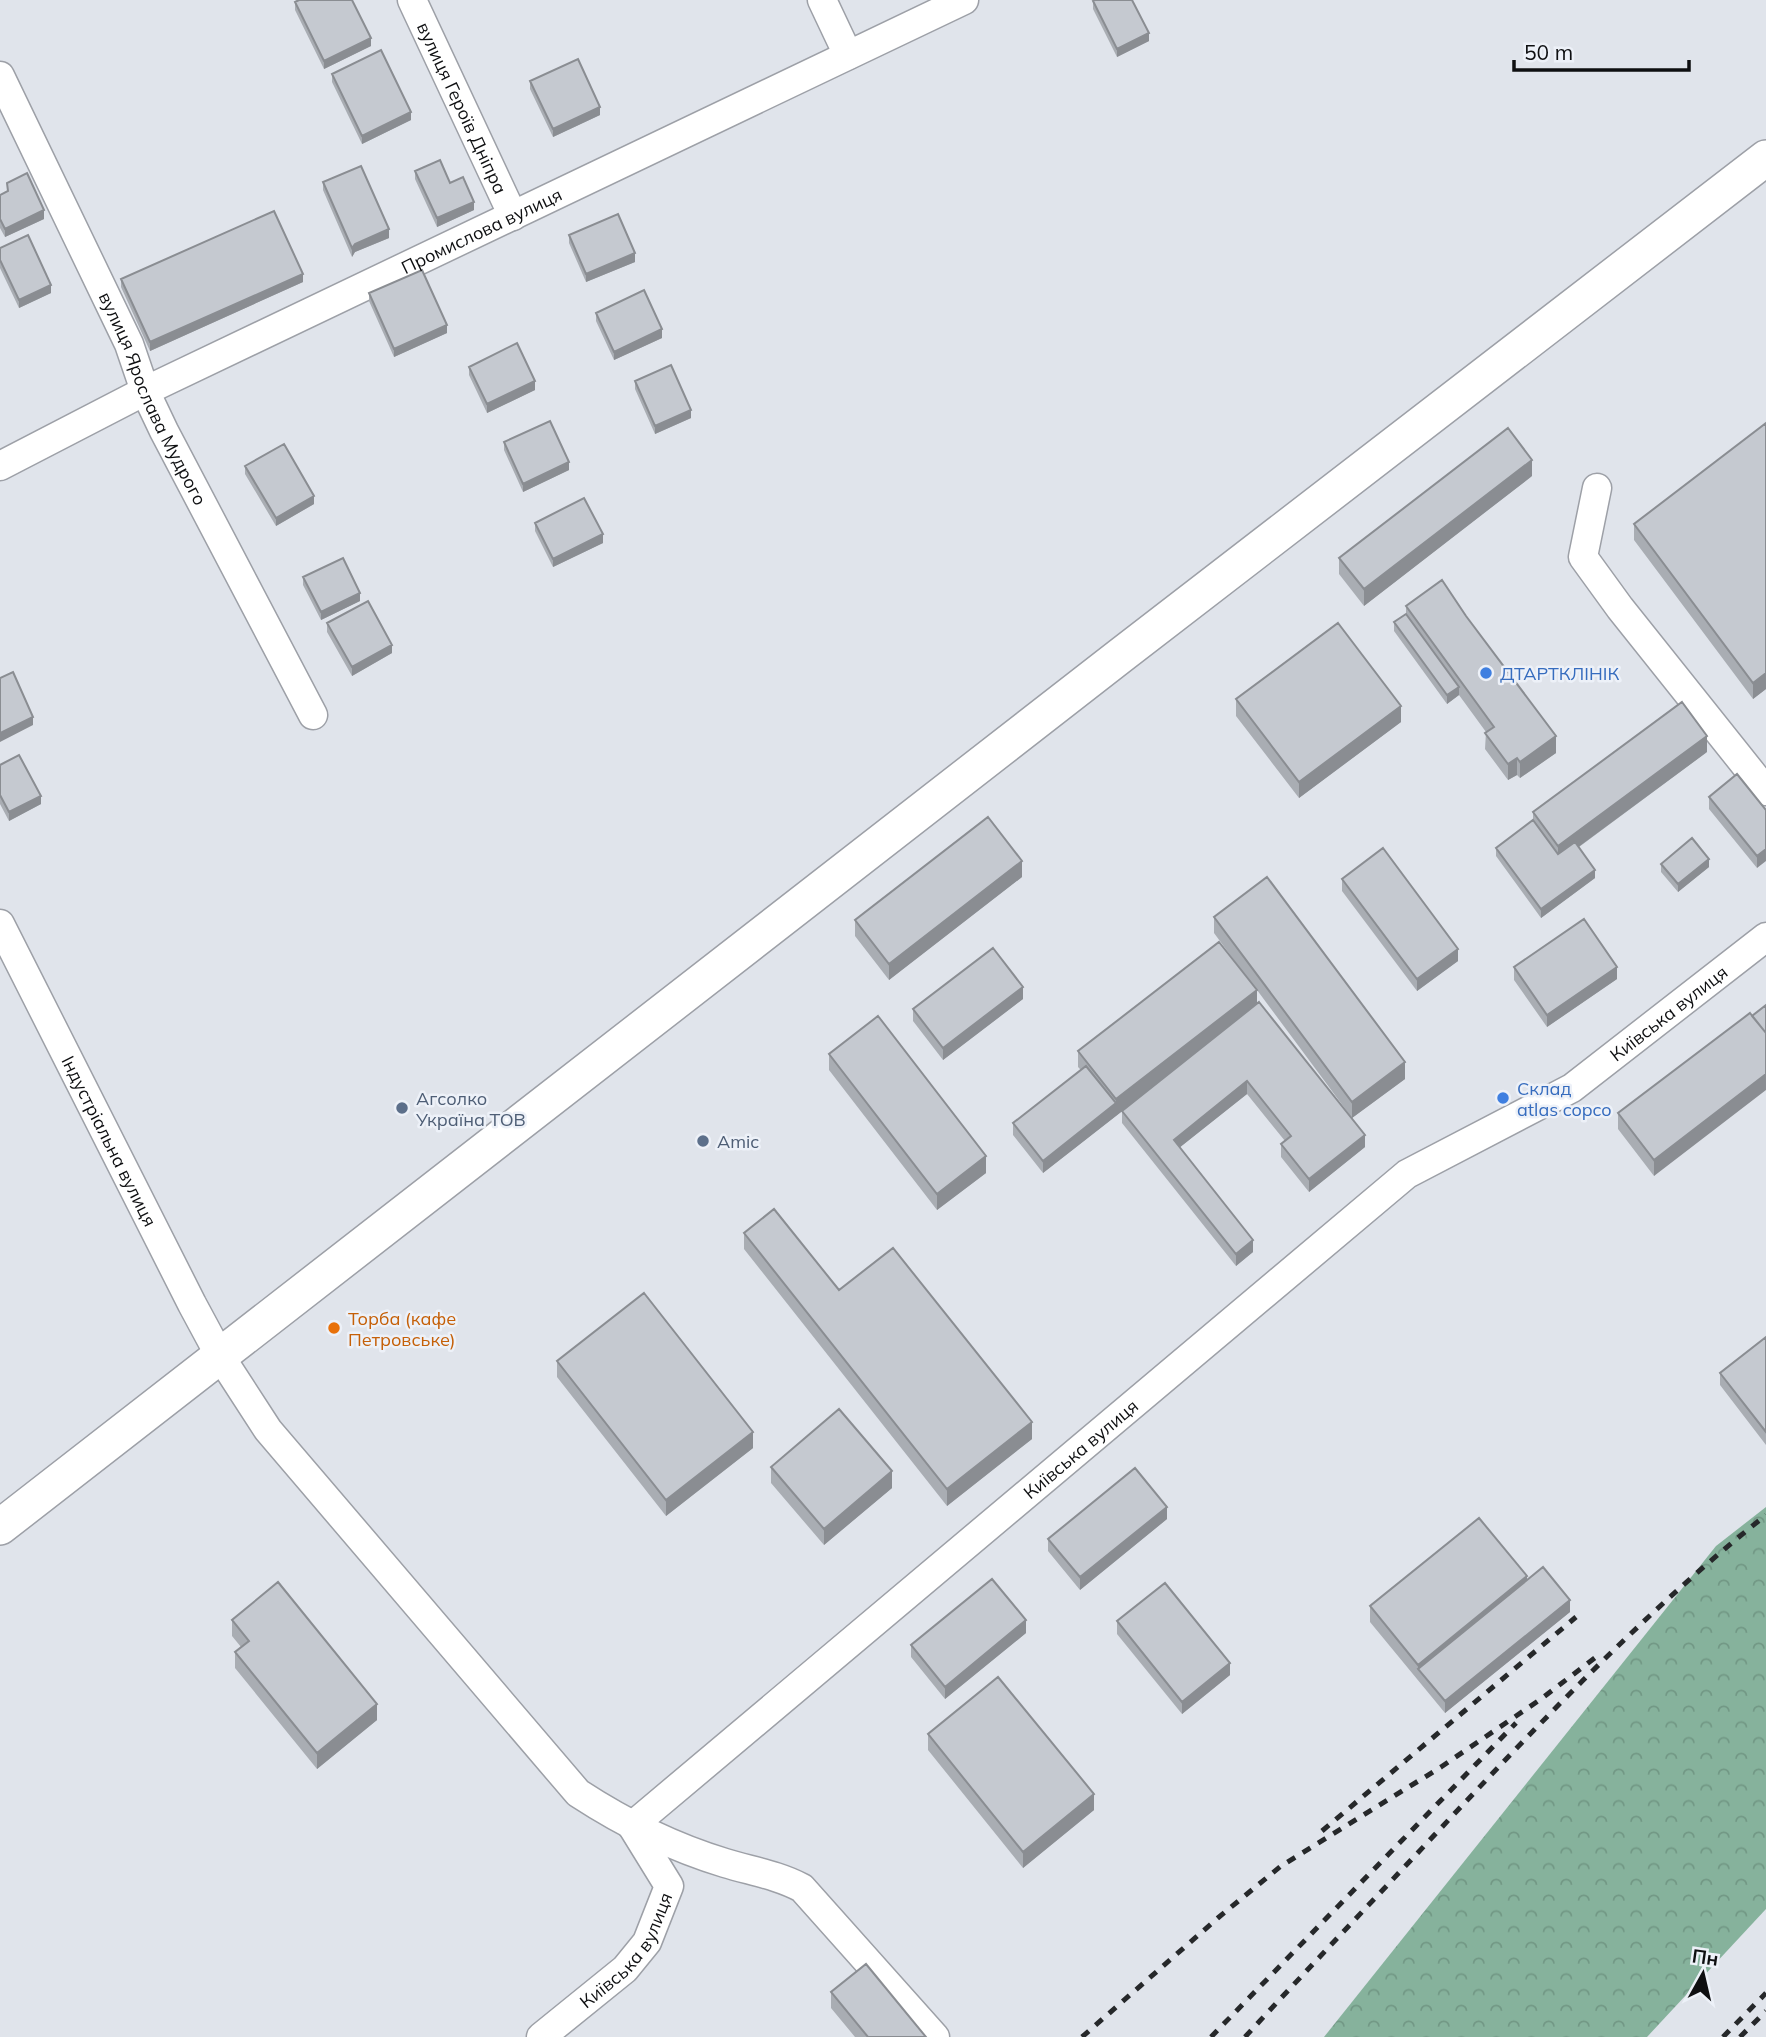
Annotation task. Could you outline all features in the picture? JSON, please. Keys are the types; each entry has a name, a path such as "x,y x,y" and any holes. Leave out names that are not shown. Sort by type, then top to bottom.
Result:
{"main road":[{"path":"0,1527 1131,647 1766,158"}],"street":[{"name":"вулиця Героїв Дніпра","path":"412,0 513,216"},
{"path":"822,0 848,55"},
{"name":"Промислова вулиця","path":"0,466 145,391 964,0"},
{"name":"вулиця Ярослава Мудрого","path":"0,76 129,344 145,391 164,431 313,715"},
{"path":"1597,488 1583,557 1620,608 1766,791"},
{"name":"Індустріальна вулиця","path":"0,924 185,1291 220,1356 268,1430 578,1793 632,1826 679,1847 724,1863 776,1876 802,1888 935,2037"},
{"name":"Київська вулиця","path":"541,2037 625,1969 647,1942 669,1886 632,1826 1407,1174 1572,1088 1766,937"}],"green space":[{"path":"1766,1507 1766,1909 1647,2037 1324,2037 1716,1546"}],"building":[{"path":"352,0 371,38 324,61 295,2"},
{"path":"1132,0 1149,33 1117,49 1093,1"},
{"path":"381,50 411,112 362,136 332,74"},
{"path":"578,59 600,107 553,129 530,81"},
{"path":"440,160 450,183 463,177 474,202 437,218 415,171"},
{"path":"361,166 389,229 355,244 352,248 323,182"},
{"path":"27,173 44,210 5,229 0,219 0,195 8,191 7,183"},
{"path":"274,211 303,274 150,342 121,279"},
{"path":"618,214 635,253 586,274 569,235"},
{"path":"28,235 51,285 19,300 0,260 0,248"},
{"path":"422,270 447,325 394,349 369,293"},
{"path":"644,290 662,329 614,352 596,313"},
{"path":"517,343 535,381 487,404 469,367"},
{"path":"671,365 691,410 655,426 635,381"},
{"path":"550,421 569,462 523,484 504,442"},
{"path":"1766,423 1766,673 1753,683 1634,524"},
{"path":"1508,428 1532,460 1364,589 1339,558"},
{"path":"284,444 314,496 276,518 245,466"},
{"path":"584,498 603,534 553,559 535,523"},
{"path":"343,558 360,593 321,612 303,577"},
{"path":"1442,580 1556,736 1520,762 1517,758 1508,764 1485,733 1494,727 1406,606"},
{"path":"368,601 392,645 352,667 327,623"},
{"path":"1406,614 1459,687 1447,695 1394,622"},
{"path":"1338,623 1401,706 1299,782 1236,699"},
{"path":"13,672 33,717 0,733 0,678"},
{"path":"1682,702 1707,736 1558,846 1533,812"},
{"path":"19,755 41,796 9,812 0,795 0,765"},
{"path":"1737,774 1766,810 1766,849 1757,856 1709,797"},
{"path":"988,817 1022,861 889,964 855,920"},
{"path":"1533,820 1558,854 1575,842 1595,870 1541,909 1496,848"},
{"path":"1692,838 1709,859 1678,884 1661,864"},
{"path":"1383,848 1458,949 1417,979 1342,879"},
{"path":"1267,877 1405,1062 1352,1102 1214,917"},
{"path":"1584,919 1617,967 1547,1015 1514,967"},
{"path":"1219,942 1257,990 1116,1099 1078,1051"},
{"path":"993,948 1023,987 943,1048 913,1009"},
{"path":"1259,1002 1365,1135 1309,1179 1281,1144 1291,1136 1247,1081 1174,1140 1253,1240 1236,1254 1122,1111"},
{"path":"1766,1005 1766,1033 1752,1016"},
{"path":"1750,1013 1766,1033 1766,1074 1654,1160 1618,1113"},
{"path":"878,1016 986,1156 937,1194 829,1054"},
{"path":"1086,1066 1116,1103 1043,1161 1013,1123"},
{"path":"774,1209 839,1290 893,1248 1032,1422 947,1489 744,1233"},
{"path":"644,1293 753,1432 666,1500 557,1361"},
{"path":"1766,1337 1766,1432 1720,1373"},
{"path":"839,1409 892,1471 824,1529 771,1467"},
{"path":"1135,1468 1167,1507 1080,1577 1048,1539"},
{"path":"1479,1518 1527,1576 1418,1665 1370,1606"},
{"path":"1543,1567 1570,1600 1445,1701 1418,1669"},
{"path":"992,1579 1026,1620 945,1687 911,1645"},
{"path":"278,1582 377,1704 317,1753 235,1652 249,1641 232,1620"},
{"path":"1165,1583 1230,1663 1182,1702 1117,1621"},
{"path":"998,1677 1094,1794 1023,1852 928,1734"},
{"path":"866,1964 926,2037 868,2037 831,1992"}],"railway":[{"path":"1245,2037 1568,1696 1684,1584 1766,1515"},
{"path":"1322,1831 1576,1617"},
{"path":"1082,2037 1281,1866 1441,1767 1541,1699 1596,1657"},
{"path":"1211,2037 1516,1723"},
{"path":"1723,2037 1766,1993"},
{"path":"1740,2037 1766,2011"}],"place":[{"name":"ДТАРТКЛІНІК","path":"1486,673"},
{"name":"Склад atlas copco","path":"1503,1098"},
{"name":"Агсолко Україна ТОВ","path":"402,1108"},
{"name":"Amic","path":"703,1141"},
{"name":"Торба (кафе Петровське)","path":"334,1328"}]}
